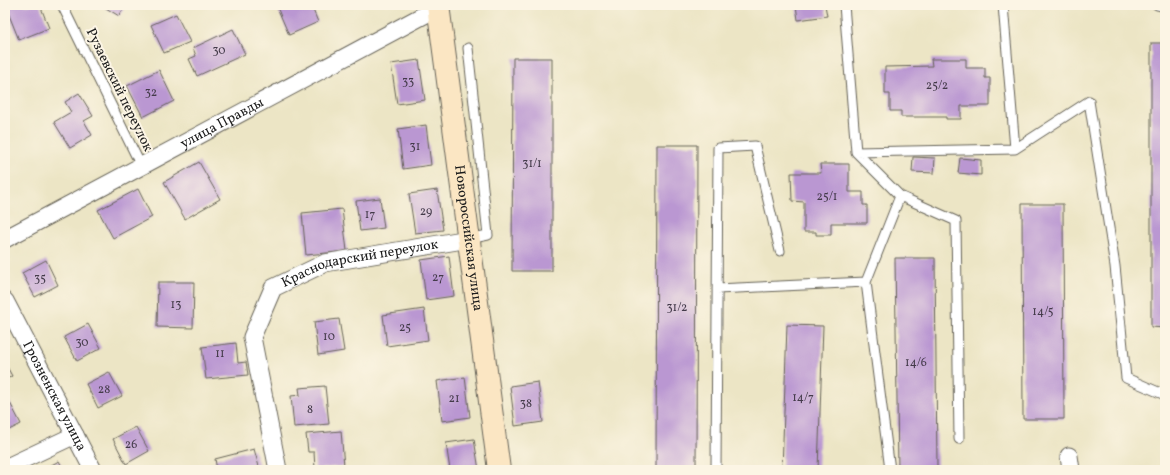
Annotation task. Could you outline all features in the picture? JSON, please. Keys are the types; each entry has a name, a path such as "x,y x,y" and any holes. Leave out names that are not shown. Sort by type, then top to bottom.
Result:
{"main road":[{"name":"Новороссийская улица","path":"439,6 499,470"}],"street":[{"name":"улица Правды","path":"5,239 439,6"},
{"name":"Краснодарский переулок","path":"278,470 252,337 273,288 325,263 469,239"},
{"name":"Грозненская улица","path":"5,301 76,435 92,470"},
{"path":"5,468 76,435"}],"lane":[{"name":"Рузаевский переулок","path":"62,5 141,166"},
{"path":"844,5 856,152 900,196 956,221 959,439"},
{"path":"1004,5 1015,150"},
{"path":"1157,5 1165,7"},
{"path":"468,48 488,235 469,239"},
{"path":"856,152 1015,150 1089,102 1115,266 1126,378 1165,395"},
{"path":"716,470 718,148 755,146 780,251"},
{"path":"890,470 866,282 900,196"},
{"path":"717,289 866,282"}],"building":[{"path":"5,5 40,5 49,28 19,40"},
{"path":"101,5 126,5 119,16"},
{"path":"276,5 311,5 318,22 289,35"},
{"path":"796,5 825,5 827,16 798,20"},
{"path":"176,14 190,42 164,53 151,25"},
{"path":"233,29 245,54 197,76 189,59 196,56 193,48"},
{"path":"1151,43 1165,43 1165,328 1151,327"},
{"path":"513,58 552,58 552,271 512,271"},
{"path":"931,59 966,59 966,68 985,68 985,78 990,78 990,106 961,106 961,119 946,119 946,117 901,117 901,111 890,111 890,94 885,94 885,67 932,66"},
{"path":"419,60 425,100 397,104 391,64"},
{"path":"159,70 174,101 143,117 127,86"},
{"path":"79,93 93,116 84,121 92,135 70,148 54,122 71,112 65,102"},
{"path":"426,125 431,165 403,169 398,129"},
{"path":"657,145 697,145 696,470 656,470"},
{"path":"913,157 935,158 934,173 912,172"},
{"path":"960,158 981,160 981,175 958,173"},
{"path":"199,162 220,199 185,219 164,182"},
{"path":"820,164 849,164 849,192 863,192 863,205 867,205 867,223 831,223 831,235 816,235 816,232 804,232 804,202 792,201 791,173 821,173"},
{"path":"138,189 152,217 113,238 98,210"},
{"path":"437,190 443,230 415,233 409,194"},
{"path":"380,198 384,228 360,231 356,201"},
{"path":"1022,204 1063,204 1064,419 1023,419"},
{"path":"342,209 347,251 306,255 302,213"},
{"path":"449,256 454,296 426,300 421,260"},
{"path":"895,258 935,258 937,468 898,469"},
{"path":"46,260 58,285 35,297 22,273"},
{"path":"158,282 194,282 193,328 157,327"},
{"path":"424,309 428,340 387,346 383,315"},
{"path":"339,319 344,351 318,355 314,322"},
{"path":"88,324 101,348 77,361 64,337"},
{"path":"787,325 823,326 818,470 782,470"},
{"path":"236,343 238,363 246,362 248,375 206,379 202,347"},
{"path":"5,363 12,376 5,380"},
{"path":"109,372 122,396 98,408 86,384"},
{"path":"465,377 470,417 442,421 437,381"},
{"path":"538,382 543,422 515,426 510,386"},
{"path":"325,386 329,424 294,427 291,396 300,395 299,388"},
{"path":"8,399 21,424 5,432 5,401"},
{"path":"136,427 149,451 126,464 113,439"},
{"path":"341,431 344,466 315,469 314,452 308,452 306,434"},
{"path":"474,439 479,470 450,470 446,443"},
{"path":"254,449 260,470 217,470 215,459"},
{"path":"59,461 64,470 42,470"}]}
